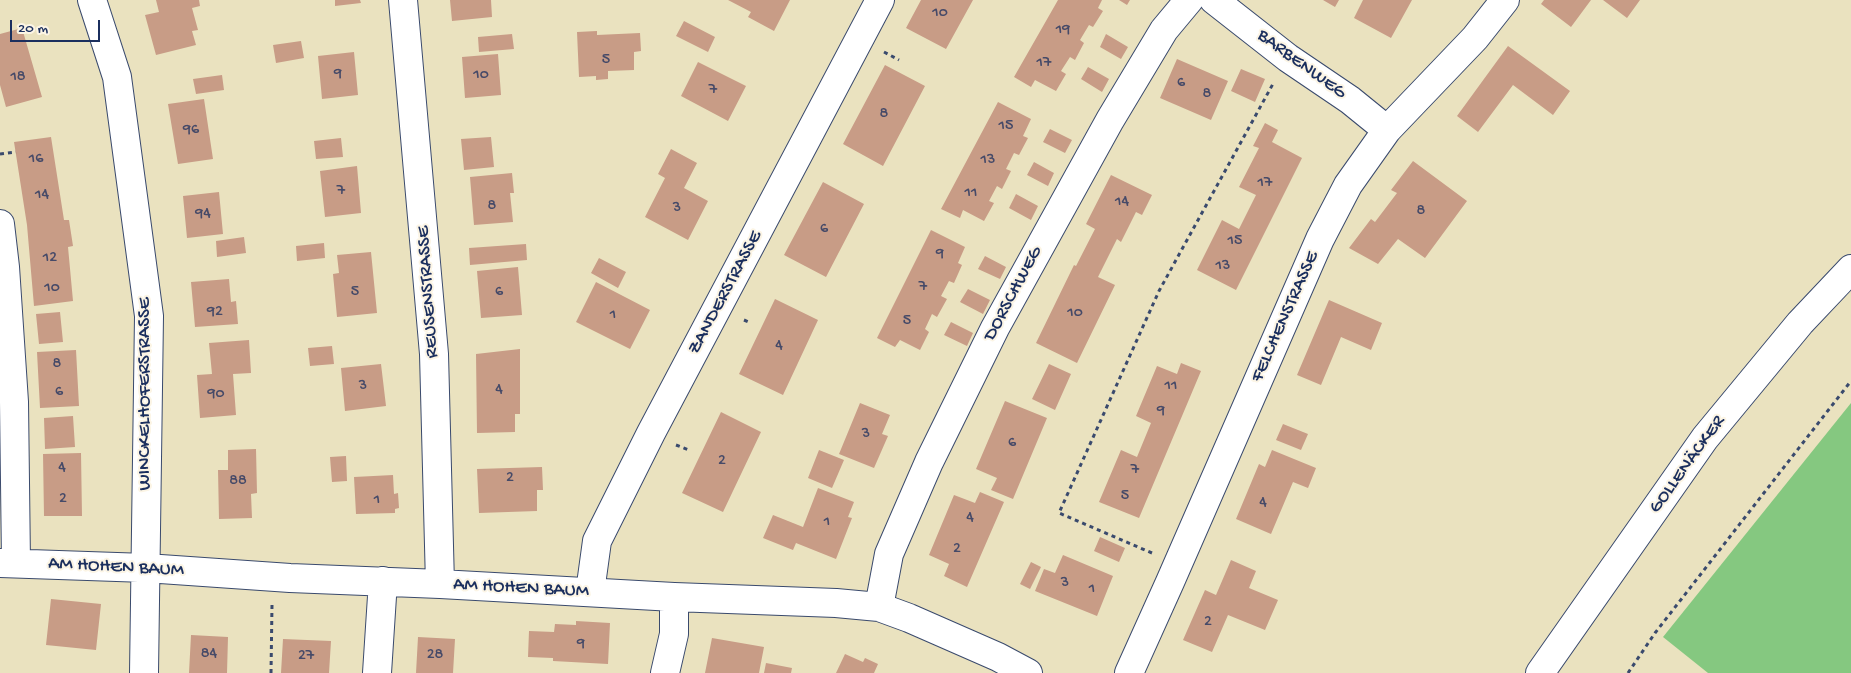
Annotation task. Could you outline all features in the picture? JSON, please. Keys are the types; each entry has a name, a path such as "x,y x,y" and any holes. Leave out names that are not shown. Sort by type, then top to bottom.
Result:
{"street":[{"name":"WINCKELHOFERSTRASSE","path":"92,0 117,77 149,316 144,673"},
{"name":"REUSENSTRASSE","path":"403,0 434,354 440,584"},
{"name":"ZANDERSTRASSE","path":"590,592 597,541 651,434 880,0"},
{"name":"DORSCHWEG","path":"879,608 889,554 929,462 995,328 1110,120 1164,30 1188,0"},
{"name":"BARBENWEG","path":"1214,0 1288,58 1350,100 1388,130"},
{"name":"FELCHENSTRASSE","path":"1129,673 1320,239 1348,185 1388,130 1475,38 1504,0"},
{"path":"0,224 14,402 8,563"},
{"name":"GOLLENÄCKER","path":"1540,673 1705,438 1800,323 1851,270"},
{"name":"AM HOHEN BAUM","path":"8,563 146,568 273,577 674,597 836,603 879,608 909,618 998,657 1028,673"},
{"path":"377,673 383,581"},
{"path":"665,673 674,634 674,597"}],"path":[{"path":"1178,564 1059,513 1159,291 1288,58"},
{"path":"0,154 16,152"},
{"path":"1628,673 1655,633 1851,381"},
{"path":"271,673 273,577"}],"green space":[{"path":"1851,403 1851,673 1708,673 1663,637"}],"building":[{"path":"156,0 199,0 200,6 192,8 198,30 192,31 196,45 156,55 145,15 159,12"},
{"path":"335,0 360,0 361,3 335,6"},
{"path":"450,0 491,0 492,17 452,21"},
{"path":"728,0 790,0 774,31 748,17 751,12"},
{"path":"921,0 973,0 946,49 906,28"},
{"path":"1058,0 1102,0 1098,8 1103,11 1093,27 1089,25 1080,40 1084,43 1075,60 1070,57 1061,71 1066,74 1056,91 1035,80 1031,87 1014,77"},
{"path":"1119,0 1130,0 1127,5"},
{"path":"1323,0 1339,0 1335,7"},
{"path":"1363,0 1412,0 1391,38 1354,18"},
{"path":"1544,0 1591,0 1571,27 1541,4"},
{"path":"1603,0 1640,0 1627,18"},
{"path":"684,21 715,37 708,52 676,36"},
{"path":"22,28 42,97 6,107 0,85 0,34"},
{"path":"597,31 597,35 640,33 641,51 634,52 634,70 608,71 608,79 596,80 596,76 579,77 577,32"},
{"path":"512,34 514,49 479,52 478,37"},
{"path":"1106,34 1128,47 1121,59 1100,47"},
{"path":"301,41 304,58 276,63 273,45"},
{"path":"1508,46 1570,91 1553,115 1513,85 1478,132 1457,116"},
{"path":"354,52 358,95 322,99 318,56"},
{"path":"498,54 501,95 465,98 462,57"},
{"path":"1177,59 1228,81 1211,120 1160,98"},
{"path":"698,62 746,86 728,121 681,96"},
{"path":"885,65 925,86 883,166 843,144"},
{"path":"1088,67 1109,79 1102,92 1081,79"},
{"path":"1241,69 1265,79 1255,102 1231,91"},
{"path":"222,75 224,90 196,94 193,79"},
{"path":"204,99 213,159 178,164 168,104"},
{"path":"998,102 1031,119 1023,136 1028,138 1019,155 1014,153 1006,169 1011,171 1002,189 997,186 989,201 994,203 984,221 963,210 960,218 941,209"},
{"path":"1265,123 1278,130 1272,142 1302,158 1236,290 1197,270 1222,220 1239,229 1256,195 1239,187 1259,148 1253,146"},
{"path":"1050,129 1072,140 1065,153 1043,142"},
{"path":"51,137 64,220 69,220 73,246 68,247 73,301 34,306 27,225 14,142"},
{"path":"491,137 494,167 464,170 461,139"},
{"path":"341,138 343,157 316,159 314,141"},
{"path":"671,149 697,163 684,188 708,201 688,240 645,217 665,178 658,174"},
{"path":"1413,161 1467,201 1425,258 1398,239 1378,264 1349,248 1371,219 1375,222 1397,193 1391,190"},
{"path":"1034,162 1054,173 1048,186 1027,175"},
{"path":"357,166 361,213 325,217 320,171"},
{"path":"512,173 514,193 510,193 513,222 474,225 470,177"},
{"path":"1111,175 1152,195 1142,215 1136,212 1121,242 1117,239 1098,277 1115,285 1077,363 1036,343 1074,265 1076,266 1095,229 1086,224"},
{"path":"823,182 864,204 826,277 784,255"},
{"path":"219,192 223,234 187,238 183,196"},
{"path":"1016,194 1038,206 1031,220 1009,208"},
{"path":"931,230 965,247 958,263 962,265 954,283 949,281 941,296 947,299 937,317 932,314 925,329 929,332 920,350 900,340 895,347 877,338"},
{"path":"244,237 246,253 217,257 216,241"},
{"path":"324,243 325,258 297,261 296,246"},
{"path":"526,244 527,260 470,265 469,248"},
{"path":"371,252 377,313 337,317 333,274 339,273 337,255"},
{"path":"985,256 1006,267 1000,279 978,269"},
{"path":"599,258 626,272 618,288 591,273"},
{"path":"518,267 522,315 481,318 477,271"},
{"path":"229,279 231,302 236,301 238,324 195,327 191,282"},
{"path":"596,282 650,310 630,349 576,322"},
{"path":"968,289 990,300 983,314 960,302"},
{"path":"775,299 818,320 783,395 739,374"},
{"path":"1329,300 1382,323 1371,350 1341,337 1321,385 1297,375"},
{"path":"60,312 63,342 39,344 36,314"},
{"path":"951,322 973,333 967,346 944,335"},
{"path":"249,340 251,373 233,374 236,415 200,418 197,375 212,374 209,343"},
{"path":"332,346 334,364 310,366 308,348"},
{"path":"520,349 520,414 515,414 515,432 477,433 476,354"},
{"path":"76,350 79,406 40,408 37,352"},
{"path":"1181,363 1201,371 1139,518 1099,502 1121,450 1137,457 1151,423 1136,416 1157,366 1177,374"},
{"path":"381,364 386,406 345,411 341,368"},
{"path":"1049,364 1071,374 1055,410 1032,399"},
{"path":"1005,401 1047,418 1013,499 991,490 997,478 976,469"},
{"path":"860,403 890,415 882,434 888,436 874,468 839,454"},
{"path":"721,412 761,432 723,512 682,493"},
{"path":"73,416 75,447 45,449 44,418"},
{"path":"1283,424 1308,434 1301,450 1276,440"},
{"path":"256,449 257,493 251,494 252,518 219,519 218,470 228,470 228,450"},
{"path":"819,450 844,460 832,488 808,478"},
{"path":"1272,450 1316,468 1308,488 1293,482 1271,534 1236,519 1259,464 1265,467"},
{"path":"81,453 82,516 44,516 43,454"},
{"path":"346,456 347,481 332,482 330,457"},
{"path":"542,467 543,490 537,490 537,511 479,513 477,469"},
{"path":"393,475 394,494 398,493 399,508 395,509 395,513 356,514 354,477"},
{"path":"818,488 854,502 848,517 852,518 836,559 796,543 793,550 763,538 773,515 803,527"},
{"path":"980,492 1004,502 967,587 944,576 949,564 929,555 954,495 975,503"},
{"path":"1100,537 1125,548 1119,562 1094,551"},
{"path":"1063,555 1113,576 1097,616 1035,591 1044,569 1055,573"},
{"path":"1231,560 1256,571 1249,588 1278,600 1265,630 1228,615 1212,652 1183,640 1205,590 1216,595"},
{"path":"1031,562 1041,567 1030,589 1020,584"},
{"path":"51,599 101,604 96,650 46,645"},
{"path":"576,621 610,623 608,664 553,661 553,658 528,657 529,631 554,632 555,624 576,625"},
{"path":"191,635 228,637 227,673 189,673"},
{"path":"418,637 455,639 453,673 416,673"},
{"path":"712,638 764,647 759,673 705,673"},
{"path":"283,639 331,641 329,673 281,673"},
{"path":"845,654 863,662 865,658 878,664 874,673 836,673"},
{"path":"766,663 792,668 791,673 764,673"}]}
